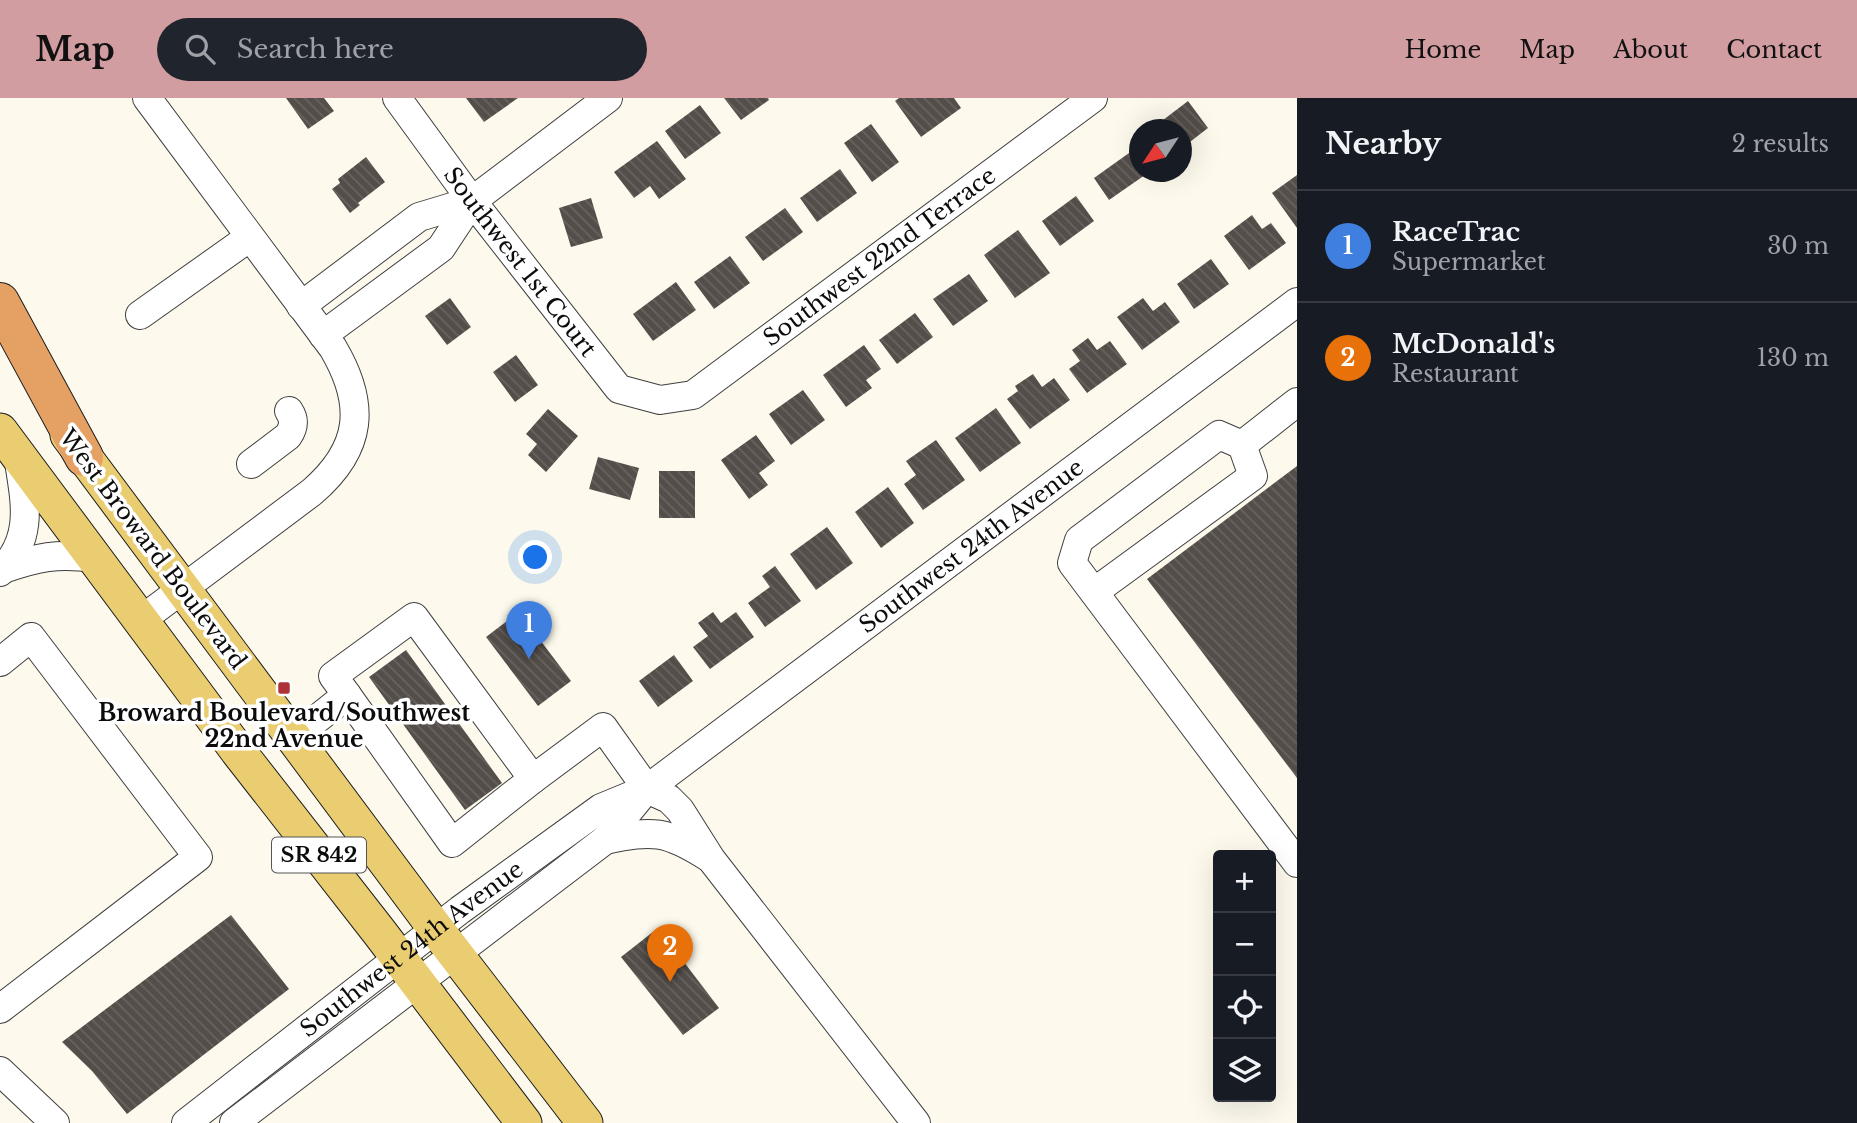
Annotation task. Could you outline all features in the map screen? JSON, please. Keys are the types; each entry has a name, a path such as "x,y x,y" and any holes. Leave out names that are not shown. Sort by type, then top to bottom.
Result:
{"highway":[{"path":"0,302 84,457"}],"main road":[{"name":"West Broward Boulevard","path":"0,343 293,738 585,1123"},
{"name":"SR 842","path":"9,443 239,751 524,1123"}],"street":[{"path":"141,620 331,475 352,434 356,406 344,369 323,335 147,98"},
{"name":"Southwest 1st Court","path":"397,98 472,201 619,390 660,400"},
{"path":"323,335 441,248 472,201 608,98"},
{"name":"Southwest 22nd Terrace","path":"660,400 693,394 1093,98"},
{"path":"301,306 419,217 472,201"},
{"path":"140,315 250,237"},
{"name":"Southwest 24th Avenue","path":"186,1123 446,942 605,840 647,789 1297,302"},
{"path":"1242,445 1297,402"},
{"path":"251,464 292,431 294,420 289,411"},
{"path":"1094,592 1253,476 1242,445 1219,435 1079,540 1072,563 1297,863"},
{"path":"1,571 19,543 26,521 9,443"},
{"path":"1,571 47,556 94,558"},
{"path":"533,779 414,617 333,676 452,843 603,727 647,789 669,799 680,810 711,859 916,1123"},
{"path":"0,662 31,637 198,858 1,1007"},
{"path":"293,738 347,695"},
{"name":"Southwest 24th Avenue","path":"446,942 601,808 647,789"},
{"path":"605,840 652,833 687,844 711,859"},
{"name":"Southwest 24th Avenue","path":"234,1123 408,970"},
{"path":"0,1071 55,1123"}],"building":[{"path":"286,98 324,98 334,111 308,129"},
{"path":"466,98 518,98 484,122"},
{"path":"724,98 768,98 769,100 741,120"},
{"path":"899,98 954,98 961,108 921,137 895,101"},
{"path":"1188,101 1208,128 1192,140 1192,119 1164,119"},
{"path":"700,105 721,133 685,159 665,131"},
{"path":"871,124 899,162 872,182 844,143"},
{"path":"657,141 686,179 659,199 650,186 634,198 614,172"},
{"path":"1129,153 1129,182 1135,182 1109,200 1094,178"},
{"path":"366,157 385,182 358,203 360,205 350,213 332,189 340,183 338,179"},
{"path":"840,169 857,193 817,222 800,198"},
{"path":"1297,175 1297,228 1272,193"},
{"path":"1076,196 1094,221 1060,246 1042,221"},
{"path":"591,198 603,238 571,247 559,208"},
{"path":"785,208 803,232 763,261 745,237"},
{"path":"1252,215 1262,229 1271,223 1286,243 1249,270 1224,236"},
{"path":"1018,230 1050,273 1015,298 984,255"},
{"path":"730,256 750,283 714,309 694,282"},
{"path":"1211,259 1229,284 1194,309 1177,284"},
{"path":"969,274 988,301 953,326 933,299"},
{"path":"676,282 696,310 653,341 633,314"},
{"path":"450,298 471,327 447,345 425,316"},
{"path":"1143,298 1153,311 1165,302 1180,322 1142,350 1117,317"},
{"path":"915,313 933,337 897,364 879,340"},
{"path":"1088,338 1097,350 1110,341 1127,364 1087,393 1069,369 1080,361 1072,350"},
{"path":"864,345 881,369 866,380 872,388 846,407 823,375"},
{"path":"516,355 538,385 515,402 493,372"},
{"path":"1033,374 1042,387 1054,378 1070,400 1030,429 1007,399 1018,391 1015,386"},
{"path":"803,390 825,420 791,445 769,414"},
{"path":"996,408 1021,443 980,472 955,438"},
{"path":"548,409 578,436 546,472 528,455 537,444 526,434"},
{"path":"756,435 775,461 759,473 768,485 749,499 721,460"},
{"path":"936,440 965,480 923,510 904,484 916,475 906,461"},
{"path":"598,457 639,468 630,500 589,489"},
{"path":"1297,466 1297,778 1147,579"},
{"path":"659,471 695,471 695,518 659,518"},
{"path":"888,487 914,523 881,548 855,512"},
{"path":"827,527 853,563 816,590 790,554"},
{"path":"775,566 801,601 765,627 748,603 770,587 762,576"},
{"path":"519,612 571,681 538,706 486,637"},
{"path":"713,612 721,623 736,612 754,637 710,669 693,647 708,636 698,623"},
{"path":"406,650 502,783 465,810 369,677"},
{"path":"674,655 693,681 658,707 639,681"},
{"path":"231,915 289,989 127,1114 92,1071 62,1042"},
{"path":"658,928 719,1008 683,1035 621,957"}],"place":[{"name":"RaceTrac","path":"529,659"},
{"name":"Broward Boulevard/Southwest 22nd Avenue","path":"284,688"},
{"name":"McDonald's","path":"670,982"}]}
